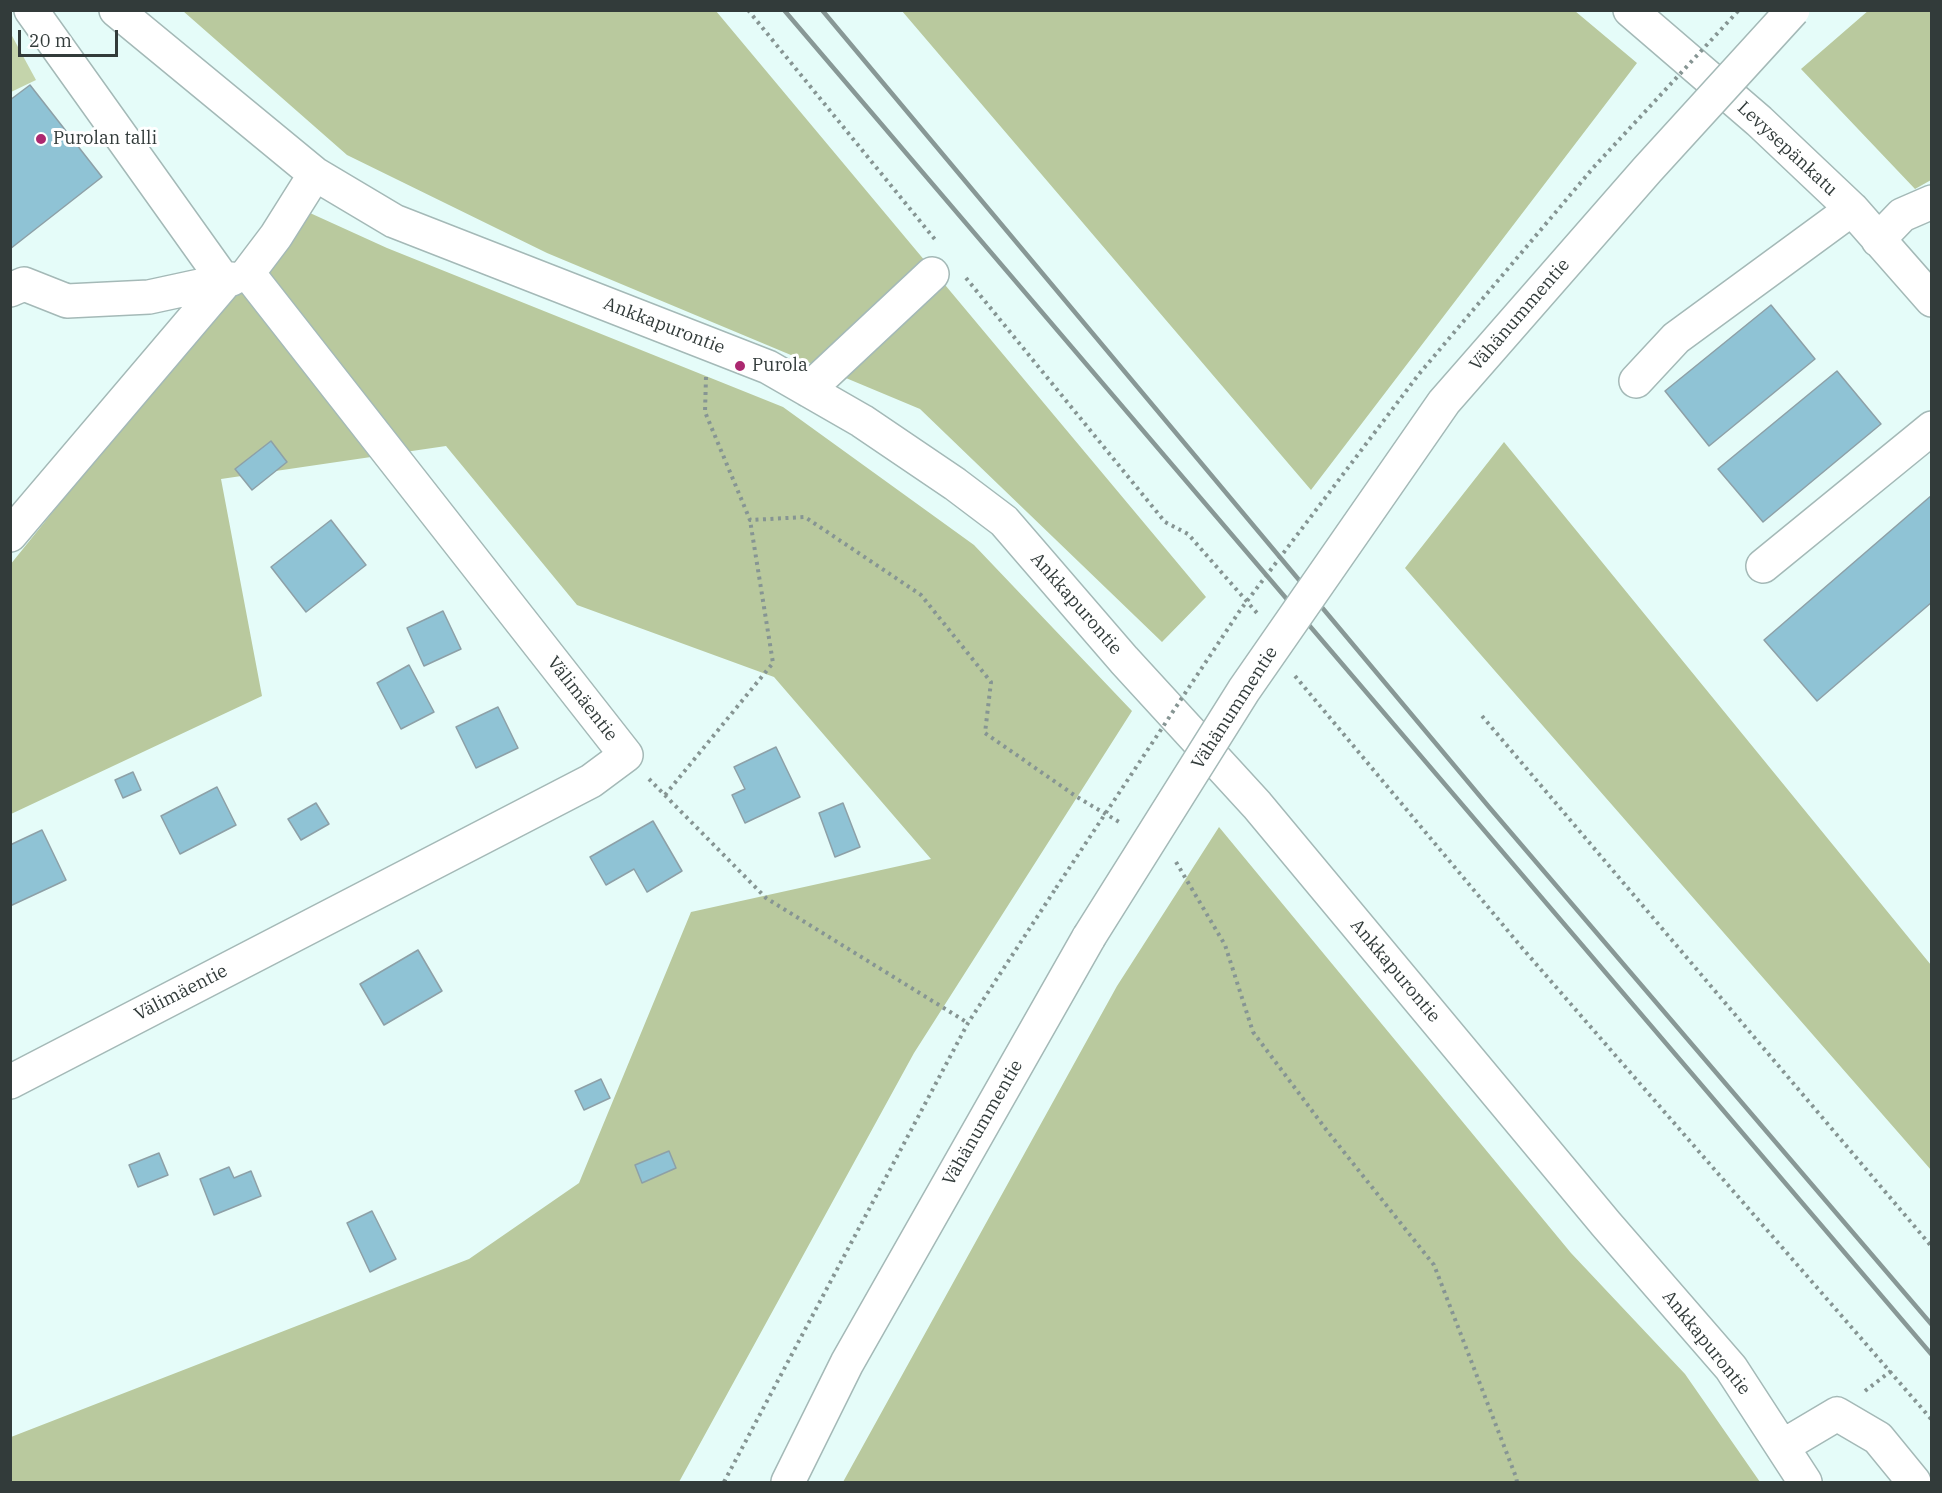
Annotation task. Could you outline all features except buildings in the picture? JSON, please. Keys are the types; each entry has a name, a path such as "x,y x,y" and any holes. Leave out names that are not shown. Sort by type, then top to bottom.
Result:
{"street":[{"name":"Välimäentie","path":"10,1082 591,781 626,755 236,277 31,10"},
{"name":"Ankkapurontie","path":"116,10 315,174 394,221 768,367 862,421 955,484 1004,521 1124,660 1257,805 1606,1224 1731,1368 1805,1482"},
{"name":"Levysepänkatu","path":"1630,10 1759,121 1852,209 1932,300"},
{"name":"Vähänummentie","path":"788,1482 847,1363 1089,937 1244,690 1444,402 1647,170 1793,10"},
{"path":"10,535 236,277 276,236 315,174"},
{"path":"1878,240 1902,215 1932,202"},
{"path":"1636,381 1676,338 1852,209"},
{"path":"808,390 932,274"},
{"path":"10,290 24,284 67,301 149,297 236,277"},
{"path":"1763,566 1932,428"},
{"path":"1783,1446 1837,1414 1878,1438 1914,1482"}],"path":[{"path":"665,795 773,663 750,520"},
{"path":"1165,522 1188,534 1261,618"},
{"path":"1293,674 1298,683 1523,948 1932,1420"},
{"path":"1482,716 1932,1247"},
{"path":"626,755 766,898 968,1023"},
{"path":"724,1482 968,1023 1056,888"}],"green space":[{"path":"1869,10 1931,11 1931,180 1915,189 1801,69"},
{"path":"183,11 716,11 1206,597 1162,642 920,409 547,253 347,155"},
{"path":"902,11 1575,11 1637,63 1311,490"},
{"path":"11,34 36,80 10,92"},
{"path":"310,213 387,248 783,407 974,545 1132,711 914,1053 679,1482 11,1482 11,1437 469,1259 579,1183 691,912 931,859 774,677 577,605 446,446 221,479 262,696 11,814 10,565 226,297"},
{"path":"1504,442 1931,965 1931,1170 1405,568"},
{"path":"1219,827 1571,1253 1685,1374 1760,1482 843,1482 1117,986"}],"railway":[{"path":"784,10 1932,1355"},
{"path":"822,10 1489,807 1932,1325"}],"place":[{"name":"Purolan talli","path":"41,139"},
{"name":"Purola","path":"740,366"}]}
